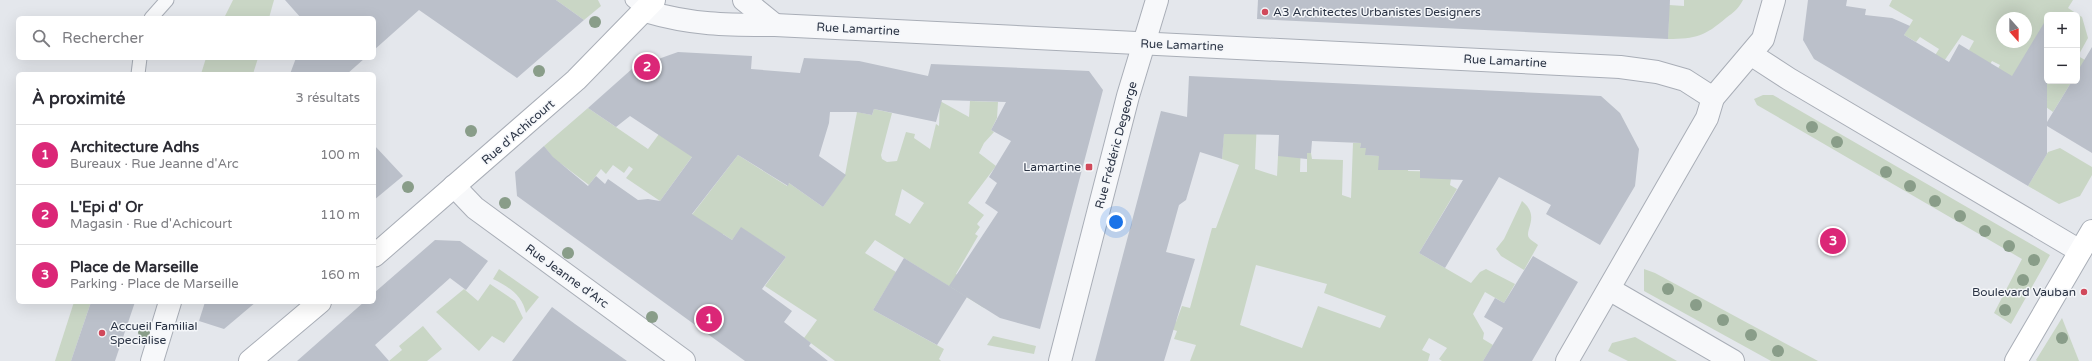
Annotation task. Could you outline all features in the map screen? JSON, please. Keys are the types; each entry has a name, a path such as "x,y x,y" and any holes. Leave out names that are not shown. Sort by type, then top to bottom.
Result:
{"street":[{"path":"744,0 775,25"},
{"name":"Rue Frédéric Degeorge","path":"1060,361 1128,96 1146,44 1157,0"},
{"path":"1567,361 1707,118 1713,98 1752,55 1763,39 1774,0"},
{"name":"Rue Lamartine","path":"644,4 694,23 719,25 775,25 1620,67 1658,72 1685,80 1713,98"},
{"name":"Rue d'Achicourt","path":"376,254 576,80 644,4"},
{"path":"1752,55 1789,79 2080,251"},
{"name":"Rue Jeanne d'Arc","path":"454,186 475,208 684,361"},
{"path":"2016,361 2092,231"},
{"path":"1609,289 1733,361"},
{"path":"152,361 169,304"},
{"path":"250,361 318,304"}],"lane":[{"path":"153,16 167,0"},
{"path":"138,72 140,60"}],"green space":[{"path":"233,0 274,0 270,16 225,16"},
{"path":"556,0 598,0 601,6 584,20"},
{"path":"1684,0 1743,0 1733,12 1706,33 1693,37 1668,39 1669,5 1684,6"},
{"path":"1892,0 2073,0 2068,8 2074,12 2044,12 2044,84 2070,84 2053,112 1996,72 2000,65 1992,61 1985,72 1969,50 1974,41 1962,35 1938,70 1929,65 1939,49 1920,37 1916,42 1904,35 1913,20 1889,6"},
{"path":"2080,16 2082,17 2088,38 2080,52"},
{"path":"2080,57 2092,64 2080,70"},
{"path":"205,60 257,60 254,72 202,72"},
{"path":"1763,95 1773,95 2050,255 2011,324 1994,313 2022,259 1757,105 1754,99"},
{"path":"940,101 969,117 970,101 998,102 997,118 991,130 994,132 984,143 979,153 996,166 968,203 984,215 977,224 980,227 975,234 978,236 956,274 973,285 984,308 875,240 865,253 896,272 873,310 944,349 939,359 941,361 835,361 804,338 817,320 765,286 786,257 741,228 732,240 723,234 711,251 681,229 738,155 787,186 789,183 823,207 845,175 857,112 872,115 874,109 892,113 881,155 882,159 887,162 897,161 906,132 915,134 914,138 930,149 936,124 939,126","holes":["902,189 924,203 910,224 895,215"]},
{"path":"588,108 648,149 673,115 707,136 660,201 626,178 633,169 629,166 624,173 613,165 606,174 601,169 589,185 560,163 558,164 544,146"},
{"path":"1225,116 1257,118 1255,169 1277,176 1278,156 1283,156 1301,140 1300,172 1307,172 1307,153 1311,153 1312,159 1343,160 1342,195 1351,198 1353,143 1361,143 1360,148 1366,148 1366,155 1379,156 1379,170 1387,170 1388,146 1409,158 1408,171 1452,172 1450,185 1457,189 1419,253 1471,283 1480,272 1486,269 1515,284 1504,303 1485,292 1473,314 1484,333 1483,339 1493,345 1483,361 1442,361 1439,359 1447,348 1429,338 1422,350 1430,354 1428,361 1190,361 1196,345 1174,339 1177,331 1156,324 1160,316 1176,322 1182,306 1190,308 1212,228 1216,228 1239,165 1222,159","holes":["1256,265 1327,284 1324,293 1386,316 1380,328 1318,306 1302,348 1240,325"]},
{"path":"2060,148 2092,167 2092,175 2080,196 2059,204 2028,186 2048,152"},
{"path":"1522,201 1531,213 1528,236 1538,245 1524,270 1501,256 1496,249 1504,239"},
{"path":"499,269 539,297 526,313 518,296 504,285 493,279"},
{"path":"1644,269 1655,273 1818,361 1771,361 1644,291"},
{"path":"490,284 515,301 523,318 504,343 492,336 479,351 436,312 464,289 478,301"},
{"path":"73,304 90,304 71,361 55,361"},
{"path":"2062,318 2079,361 2037,361 2036,360"},
{"path":"423,326 442,349 427,361 389,361 402,350 399,346"},
{"path":"993,336 1036,346 1034,354 987,345"},
{"path":"1635,337 1677,361 1628,361 1608,351 1612,343"}],"building":[{"path":"285,0 556,0 584,20 517,78 419,10 376,48 376,16 299,16"},
{"path":"1258,0 1670,0 1668,39 1257,19"},
{"path":"1808,0 1847,0 1846,6 1866,9 1865,15 1892,18 1910,26 1904,35 1949,62 1959,44 2012,76 2029,48 2032,48 2032,43 2044,23 2044,84 2047,84 2047,122 2070,84 2080,84 2080,67 2092,47 2092,153 2047,126 2047,154 2028,186 1814,59 1803,40"},
{"path":"678,52 752,56 751,69 800,73 804,58 859,61 928,76 931,64 1089,71 1103,90 1040,329 1000,318 949,286 998,212 985,203 997,183 989,177 1011,141 991,130 1006,102 942,100 936,122 874,109 872,115 856,112 830,112 829,123 819,156 846,175 823,207 789,183 788,186 738,155 692,214 732,240 741,227 786,257 762,289 792,311 784,322 811,343 809,346 828,361 745,361 517,196 515,172 544,146 553,157 588,186 596,176 605,184 608,179 638,200 648,199 660,201 692,157 630,116 616,127 588,108 633,68"},
{"path":"295,60 363,60 349,72 291,72"},
{"path":"1189,76 1601,96 1620,113 1639,149 1635,186 1600,245 1546,214 1551,205 1499,177 1445,268 1419,253 1463,180 1420,178 1420,170 1378,170 1379,156 1365,155 1366,148 1360,148 1361,143 1312,141 1311,153 1307,153 1307,159 1278,156 1279,135 1224,134 1222,159 1200,152 1186,200 1179,205 1166,252 1195,259 1164,361 1095,361 1161,111 1187,117"},
{"path":"376,147 403,176 376,198"},
{"path":"435,240 460,241 488,261 466,290 450,278 375,345 389,361 297,361 362,304 376,304 376,291"},
{"path":"1533,256 1578,282 1532,361 1483,361 1503,328 1484,317 1495,298 1504,303"},
{"path":"904,258 967,297 937,345 873,310"},
{"name":"Accueil Familial Specialise","path":"90,304 134,304 115,361 71,361"},
{"path":"204,304 254,304 224,329 199,321"},
{"path":"552,307 575,324 627,361 512,361"}],"place":[{"name":"A3 Architectes Urbanistes Designers","path":"1265,12"},
{"name":"L'Epi d' Or","path":"647,67"},
{"name":"Lamartine","path":"1089,167"},
{"name":"Place de Marseille","path":"1833,241"},
{"name":"Boulevard Vauban","path":"2084,292"},
{"name":"Architecture Adhs","path":"709,319"},
{"name":"Accueil Familial Specialise","path":"102,333"}]}
